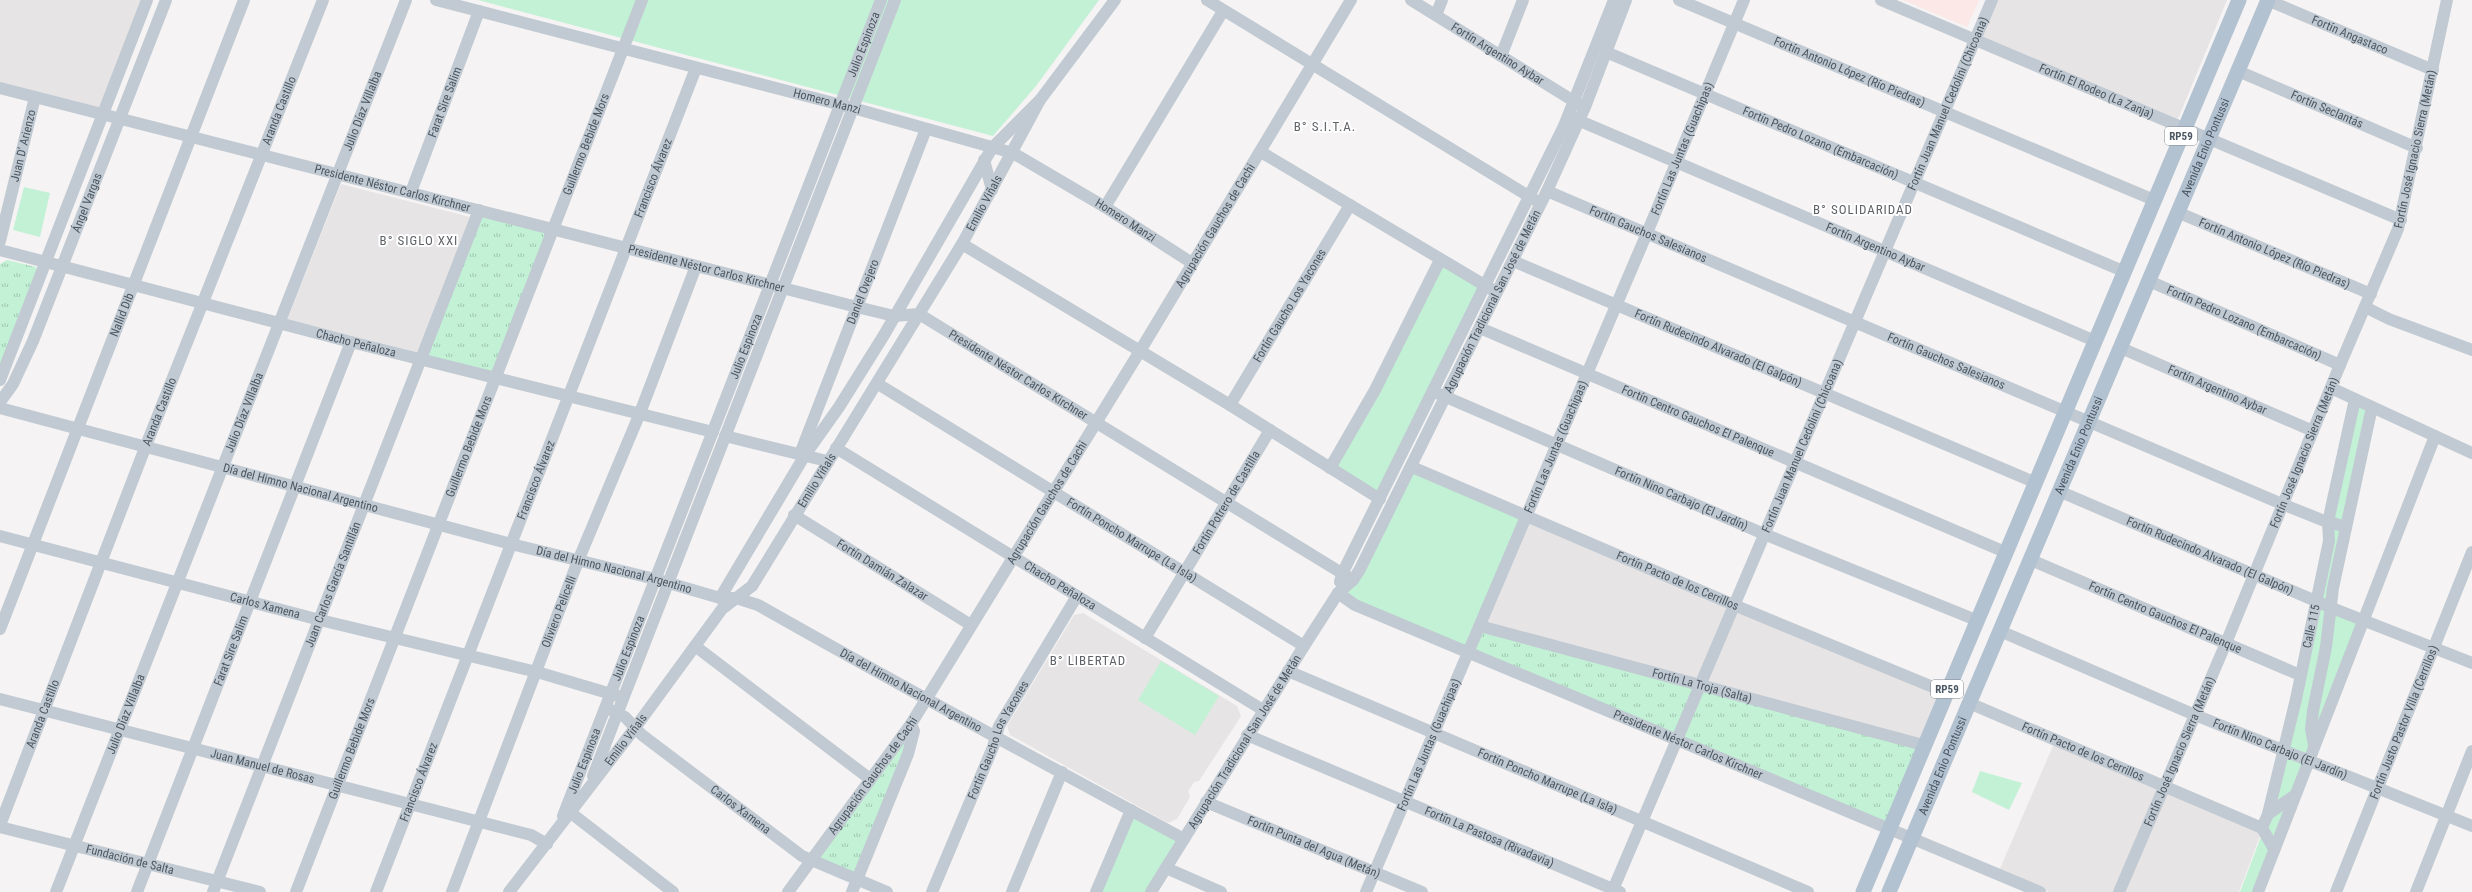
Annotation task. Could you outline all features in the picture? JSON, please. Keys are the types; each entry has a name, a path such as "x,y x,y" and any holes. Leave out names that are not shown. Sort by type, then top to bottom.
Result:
{"main road":[{"name":"RP59","path":"1863,892 1945,692 2239,0"},
{"name":"Avenida Enio Pontussi","path":"1890,892 2000,631 2091,422 2268,0"}],"street":[{"name":"Ángel Vargas","path":"0,380 147,0"},
{"name":"Ángel Vargas","path":"0,402 13,384 30,348 166,0"},
{"name":"Nallid Dib","path":"0,629 244,0"},
{"name":"Aranda Castillo","path":"0,826 103,562 145,448 323,0"},
{"name":"Julio Díaz Villalba","path":"56,892 220,468 406,0"},
{"name":"Homero Manzi","path":"436,0 852,108 1013,153 1105,207 1192,264"},
{"name":"Guillermo Bebide Mors","path":"296,892 336,786 396,638 438,525 554,230 622,48 642,0"},
{"name":"Julio Espinoza","path":"668,583 725,436 778,286 839,105 881,0"},
{"name":"Julio Espinoza","path":"612,693 713,432 778,286 895,0"},
{"path":"1040,100 1115,0"},
{"path":"1207,0 1541,203"},
{"name":"Agrupación Gauchos de Cachi","path":"788,892 911,724 1261,152 1351,0"},
{"name":"Fortín Argentino Aybar","path":"1411,0 1579,105"},
{"path":"1436,15 1442,0"},
{"path":"1501,56 1523,0"},
{"name":"Agrupación Tradicional San José de Metán","path":"1151,892 1247,735 1338,593 1353,580 1412,467 1547,191 1579,105 1614,0"},
{"name":"Agrupación Tradicional San José de Metán","path":"1579,105 1606,52 1626,0"},
{"name":"Fortín Antonio López (Río Piedras)","path":"1679,0 2154,200"},
{"name":"Fortín Las Juntas (Guachipas)","path":"1366,892 1470,652 1526,515 1617,304 1744,0"},
{"name":"Fortín El Rodeo (La Zanja)","path":"1881,0 2401,220"},
{"name":"Fortín Juan Manuel Cedolini (Chicoana)","path":"1615,891 1643,820 1794,462 1992,0"},
{"name":"Fortín Angastaco","path":"2268,0 2433,70"},
{"name":"Fortín José Ignacio Sierra (Metán)","path":"2119,892 2226,643 2282,504 2401,220 2447,0"},
{"name":"Farat Sire Salim","path":"410,192 479,11"},
{"path":"1105,207 1223,11"},
{"name":"Fortín Pedro Lozano (Embarcación)","path":"1606,52 2123,271"},
{"name":"Francisco Álvarez","path":"376,892 696,68"},
{"name":"Fortín Seclantás","path":"2238,71 2417,148"},
{"name":"Presidente Néstor Carlos Kirchner","path":"0,88 857,307 894,316 919,314 1225,503 1353,580"},
{"name":"Juan D' Arienzo","path":"0,241 35,97"},
{"name":"Emilio Viñals","path":"720,598 803,455 839,407 894,316 937,244 984,160 992,148 1040,100"},
{"name":"Emilio Viñals","path":"588,790 722,609 752,586 827,462 878,384 962,244 1013,153 1040,100"},
{"name":"Fortín Argentino Aybar","path":"1574,118 2095,341"},
{"name":"Agrupación Tradicional San José de Metán","path":"1338,593 1342,574 1529,197 1574,118"},
{"name":"Daniel Ovejero","path":"803,455 857,307 926,129"},
{"path":"1261,152 1440,260 1498,292"},
{"path":"984,160 992,190"},
{"name":"Fortín Gauchos Salesianos","path":"1547,191 2065,410 2282,504 2328,522 2346,527"},
{"name":"Fortín Gaucho Los Yacones","path":"1230,405 1350,206"},
{"name":"Juan Carlos García Santillán","path":"215,887 479,210"},
{"name":"Fortín Antonio López (Río Piedras)","path":"2178,212 2371,294"},
{"path":"937,244 955,254"},
{"path":"962,244 1230,405 1380,499"},
{"name":"Chacho Peñaloza","path":"0,250 204,302 420,360 713,432"},
{"path":"1330,468 1375,390 1440,260"},
{"name":"Fortín Rudecindo Alvarado (El Galpón)","path":"1513,261 2034,482"},
{"name":"Oliviero Pelicelli","path":"452,892 578,561 640,413 696,266"},
{"name":"Fortín Pedro Lozano (Embarcación)","path":"2149,281 2340,364"},
{"path":"2365,307 2389,319 2472,350"},
{"name":"Fortín Centro Gauchos El Palenque","path":"1480,328 2005,552"},
{"name":"Farat Sire Salim","path":"137,892 351,342"},
{"name":"Fortín Argentino Aybar","path":"2121,348 2313,431"},
{"name":"Fortín Poncho Marrupe (La Isla)","path":"878,384 1304,646"},
{"path":"2331,388 2472,453"},
{"name":"Fortín Nino Carbajo (El Jardín)","path":"1433,391 1764,534 1976,620"},
{"name":"Calle 115","path":"2262,828 2268,814 2296,699 2329,541 2328,522 2355,399"},
{"path":"2314,746 2311,728 2313,711 2326,647 2332,608 2333,588 2372,407"},
{"name":"Día del Himno Nacional Argentino","path":"0,408 220,468 511,544 655,579 720,598 736,598 758,605 925,700 996,736 1184,839"},
{"name":"Fortín Potrero de Castilla","path":"1146,638 1225,503 1270,430"},
{"path":"725,436 827,462"},
{"path":"2258,892 2307,761 2435,436"},
{"name":"Chacho Peñaloza","path":"836,448 1264,710"},
{"name":"Fortín Pacto de los Cerrillos","path":"1412,467 1734,605 1945,692"},
{"name":"Fortín Rudecindo Alvarado (El Galpón)","path":"2061,492 2332,608 2472,663"},
{"name":"Fortín Damián Zalazar","path":"794,515 971,625"},
{"name":"Carlos Xamena","path":"0,536 320,620 537,672 612,693 623,699"},
{"name":"Fortín Justo Pastor Villa (Cerrillos)","path":"2336,892 2472,552"},
{"name":"Fortín Centro Gauchos El Palenque","path":"2031,560 2300,675"},
{"name":"Julio Espinosa","path":"588,790 668,583"},
{"name":"Presidente Néstor Carlos Kirchner","path":"1338,593 1355,605 2040,892"},
{"name":"Fortín Gaucho Los Yacones","path":"932,892 999,726 1077,596"},
{"name":"Fortín La Troja (Salta)","path":"1480,626 1923,745"},
{"name":"Fortín Nino Carbajo (El Jardín)","path":"2000,631 2194,715 2472,826"},
{"path":"695,646 870,779"},
{"name":"Fortín Poncho Marrupe (La Isla)","path":"1288,671 1434,734 1643,820 1808,892"},
{"name":"Julio Espinosa","path":"557,831 612,693"},
{"name":"Juan Manuel de Rosas","path":"0,700 45,710 410,805 531,834 547,844"},
{"name":"Fortín Pacto de los Cerrillos","path":"1970,703 2165,784 2262,828"},
{"name":"Carlos Xamena","path":"606,708 618,712 625,717 635,728 802,856 887,892"},
{"path":"852,892 908,754 914,731 911,724"},
{"name":"Fortín La Pastosa (Rivadavia)","path":"1247,735 1615,891"},
{"path":"2416,892 2472,751"},
{"path":"1012,892 1062,772"},
{"path":"510,892 588,790"},
{"path":"2268,814 2294,796"},
{"name":"Fortín Punta del Agua (Metán)","path":"1206,802 1422,892"},
{"path":"1096,892 1131,810"},
{"path":"571,813 672,892"},
{"name":"Fundación de Salta","path":"0,826 149,864 215,887 260,892"},
{"path":"2262,828 2274,850"},
{"path":"1166,868 1221,892"}],"shaded area":[{"path":"0,0 142,0 101,108 0,84"},
{"path":"1903,0 1979,0 1967,27"},
{"path":"1998,0 2227,0 2178,119 1982,37"},
{"path":"341,184 470,217 417,352 287,320"},
{"path":"1526,515 1734,605 1700,685 1480,626"},
{"path":"1735,606 1944,693 1923,744 1702,684"},
{"path":"1083,613 1237,706 1241,716 1199,781 1194,782 1188,791 1190,797 1177,819 1168,823 1010,735 1007,726 1074,615"},
{"path":"2055,741 2160,786 2115,892 2049,892 1999,871"},
{"path":"2166,789 2259,831 2260,836 2239,892 2123,892"}],"green space":[{"path":"478,0 1099,0 1036,86 993,136"},
{"path":"24,187 50,193 40,237 13,230"},
{"path":"480,214 550,232 493,374 426,356"},
{"path":"7,260 36,267 37,272 0,368 0,264"},
{"path":"1440,260 1485,286 1380,499 1330,468"},
{"path":"2356,399 2372,407 2331,608 2362,620 2256,892 2240,892 2262,834"},
{"path":"1412,467 1526,515 1469,652 1355,605 1345,593"},
{"path":"1482,629 1696,686 1675,736 1474,650"},
{"path":"1161,661 1219,696 1195,735 1138,700"},
{"path":"1703,687 1920,745 1888,824 1682,737"},
{"path":"911,724 913,739 857,880 811,861"},
{"path":"1980,771 2022,783 2009,810 1972,792"},
{"path":"1131,810 1184,839 1151,892 1096,892"}],"district":[{"name":"B° S.I.T.A.","path":"1325,126"},
{"name":"B° SOLIDARIDAD","path":"1863,209"},
{"name":"B° SIGLO XXI","path":"419,240"},
{"name":"B° LIBERTAD","path":"1088,660"}]}
